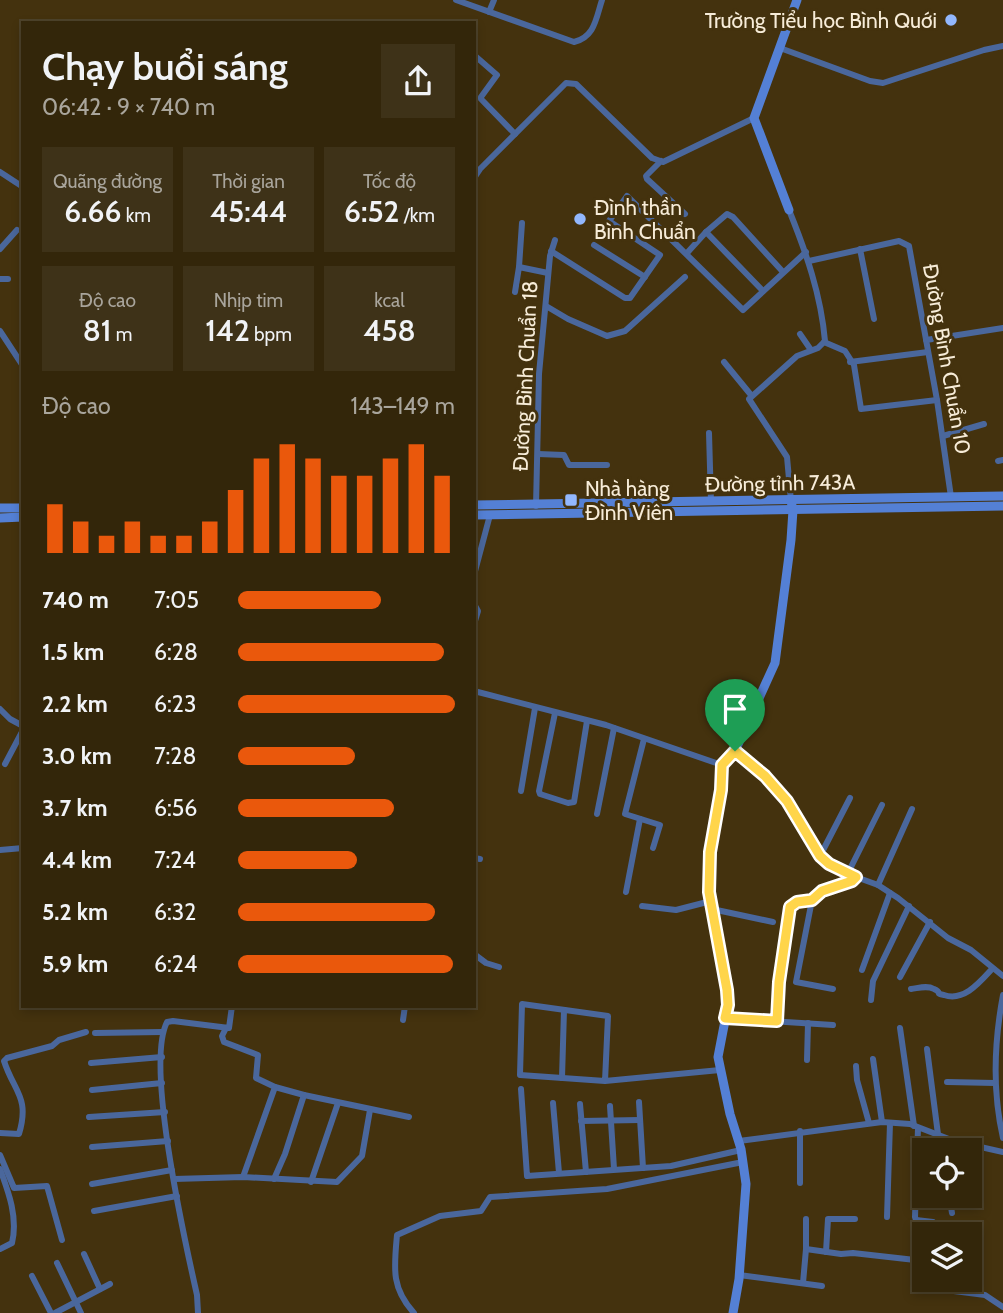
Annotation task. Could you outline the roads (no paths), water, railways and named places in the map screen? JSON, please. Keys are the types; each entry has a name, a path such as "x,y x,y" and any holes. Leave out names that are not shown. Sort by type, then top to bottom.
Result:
{"street":[{"path":"456,0 574,42 583,40 590,34 602,0"},
{"path":"489,12 494,0"},
{"path":"797,0 754,118 809,261 823,320 824,342"},
{"path":"780,48 870,81 883,83 1003,46"},
{"path":"476,57 497,75 481,99 515,134"},
{"path":"476,175 562,85 570,83 582,89 652,158 662,161"},
{"path":"685,214 646,176 662,161 754,118"},
{"path":"0,172 21,186"},
{"path":"551,251 625,298 630,298 660,255 609,221 627,195 743,310 806,252"},
{"path":"687,253 727,214 733,217 783,272"},
{"path":"515,292 522,223"},
{"path":"0,249 17,230"},
{"path":"706,232 763,291"},
{"name":"Đường Bình Chuẩn 18","path":"533,515 536,504 539,374 548,273 555,240"},
{"name":"Đường Bình Chuẩn 10","path":"809,261 899,241 909,246 937,400 951,497"},
{"path":"594,245 645,277"},
{"path":"860,249 874,319"},
{"path":"519,267 548,273"},
{"path":"546,306 607,336 614,335 625,331 685,277"},
{"path":"926,341 1003,328"},
{"path":"0,331 21,363"},
{"path":"800,334 811,350"},
{"path":"733,1313 746,1200 740,1146 720,1070 719,1045 728,1005 711,905 710,852 721,790 722,765 735,751 775,663 792,505 787,457 750,403 751,395 797,356 824,342"},
{"path":"824,342 845,351 854,365 861,409 937,400"},
{"path":"850,362 928,352"},
{"path":"724,362 751,395"},
{"path":"943,436 984,424"},
{"path":"709,433 711,502"},
{"path":"538,454 564,455 569,465 607,465"},
{"name":"Đường tỉnh 743A","path":"934,502 951,497 1003,496"},
{"name":"Đường tỉnh 743A","path":"476,505 711,502 792,505"},
{"name":"Đường tỉnh 743A","path":"476,515 934,502 1003,506"},
{"path":"0,508 21,508"},
{"path":"476,568 490,515"},
{"path":"0,518 21,517"},
{"path":"476,692 614,728 722,765"},
{"path":"521,791 535,708"},
{"path":"0,709 21,727"},
{"path":"555,713 539,791 540,794 568,803 574,802 587,721"},
{"path":"597,814 614,728"},
{"path":"5,764 21,732"},
{"path":"644,738 625,814 660,825 653,848"},
{"path":"735,751 765,776 787,801 820,856 829,864 878,885 948,938 971,950 1003,976"},
{"path":"820,856 850,798"},
{"path":"848,873 882,804"},
{"path":"878,885 912,809"},
{"path":"626,892 640,819"},
{"path":"0,850 21,848"},
{"path":"833,989 796,982 812,900 818,893 852,881 856,877"},
{"path":"862,970 890,893"},
{"path":"777,1021 779,982 790,907 797,902 812,900"},
{"path":"642,906 676,910 711,905 773,922"},
{"path":"871,1000 873,981 909,906"},
{"path":"900,976 929,922"},
{"path":"476,956 486,963 499,967"},
{"path":"911,989 933,988 946,996 957,996 975,987 992,969"},
{"path":"1003,995 995,1083 997,1112 1003,1138"},
{"path":"606,1081 608,1016 522,1004 520,1075 606,1081 720,1070"},
{"path":"232,1008 229,1028 226,1028 222,1036 224,1042 258,1055 256,1079 304,1095 409,1117"},
{"path":"403,1020 405,1008"},
{"path":"562,1078 564,1010"},
{"path":"725,1018 833,1025"},
{"path":"198,1313 197,1295 172,1170 162,1083 162,1032 167,1022 173,1021 226,1028"},
{"path":"807,1060 808,1023"},
{"path":"900,1028 916,1127 915,1217 916,1220 933,1222"},
{"path":"0,1133 19,1134 23,1115 23,1102 4,1061 86,1032"},
{"path":"95,1033 162,1032"},
{"path":"927,1049 938,1138"},
{"path":"91,1063 162,1057"},
{"path":"873,1059 882,1122"},
{"path":"856,1066 869,1123"},
{"path":"947,1082 995,1083"},
{"path":"92,1090 162,1083"},
{"path":"243,1177 275,1087"},
{"path":"521,1089 527,1176 671,1166 800,1131 882,1122 916,1127 954,1141 1003,1152"},
{"path":"274,1179 304,1095"},
{"path":"639,1102 643,1168"},
{"path":"311,1182 338,1103"},
{"path":"553,1103 559,1174"},
{"path":"580,1104 586,1172"},
{"path":"610,1106 614,1170"},
{"path":"174,1179 243,1177 337,1182 362,1156 370,1110"},
{"path":"89,1117 165,1112"},
{"path":"581,1121 640,1120"},
{"path":"887,1217 890,1123"},
{"path":"800,1131 800,1183"},
{"path":"92,1147 169,1142"},
{"path":"0,1155 14,1188 47,1186 62,1240"},
{"path":"414,1313 401,1298 393,1269 397,1235 414,1226 440,1216 481,1211 490,1197 607,1189 743,1163"},
{"path":"0,1169 15,1220 12,1243 0,1249"},
{"path":"92,1184 172,1170"},
{"path":"94,1211 177,1196"},
{"path":"951,1208 952,1213"},
{"path":"803,1283 806,1219"},
{"path":"826,1252 828,1219 855,1219"},
{"path":"806,1249 912,1260"},
{"path":"84,1254 100,1289"},
{"path":"57,1263 81,1313"},
{"path":"739,1275 822,1286"},
{"path":"32,1276 53,1313 110,1284"},
{"path":"962,1292 985,1295 1003,1307 999,1313"}],"place":[{"name":"Trường Tiểu học Bình Quới","path":"951,20"},
{"name":"Đình thần Bình Chuẩn","path":"580,219"},
{"name":"Nhà hàng Đình Viên","path":"571,500"}]}
